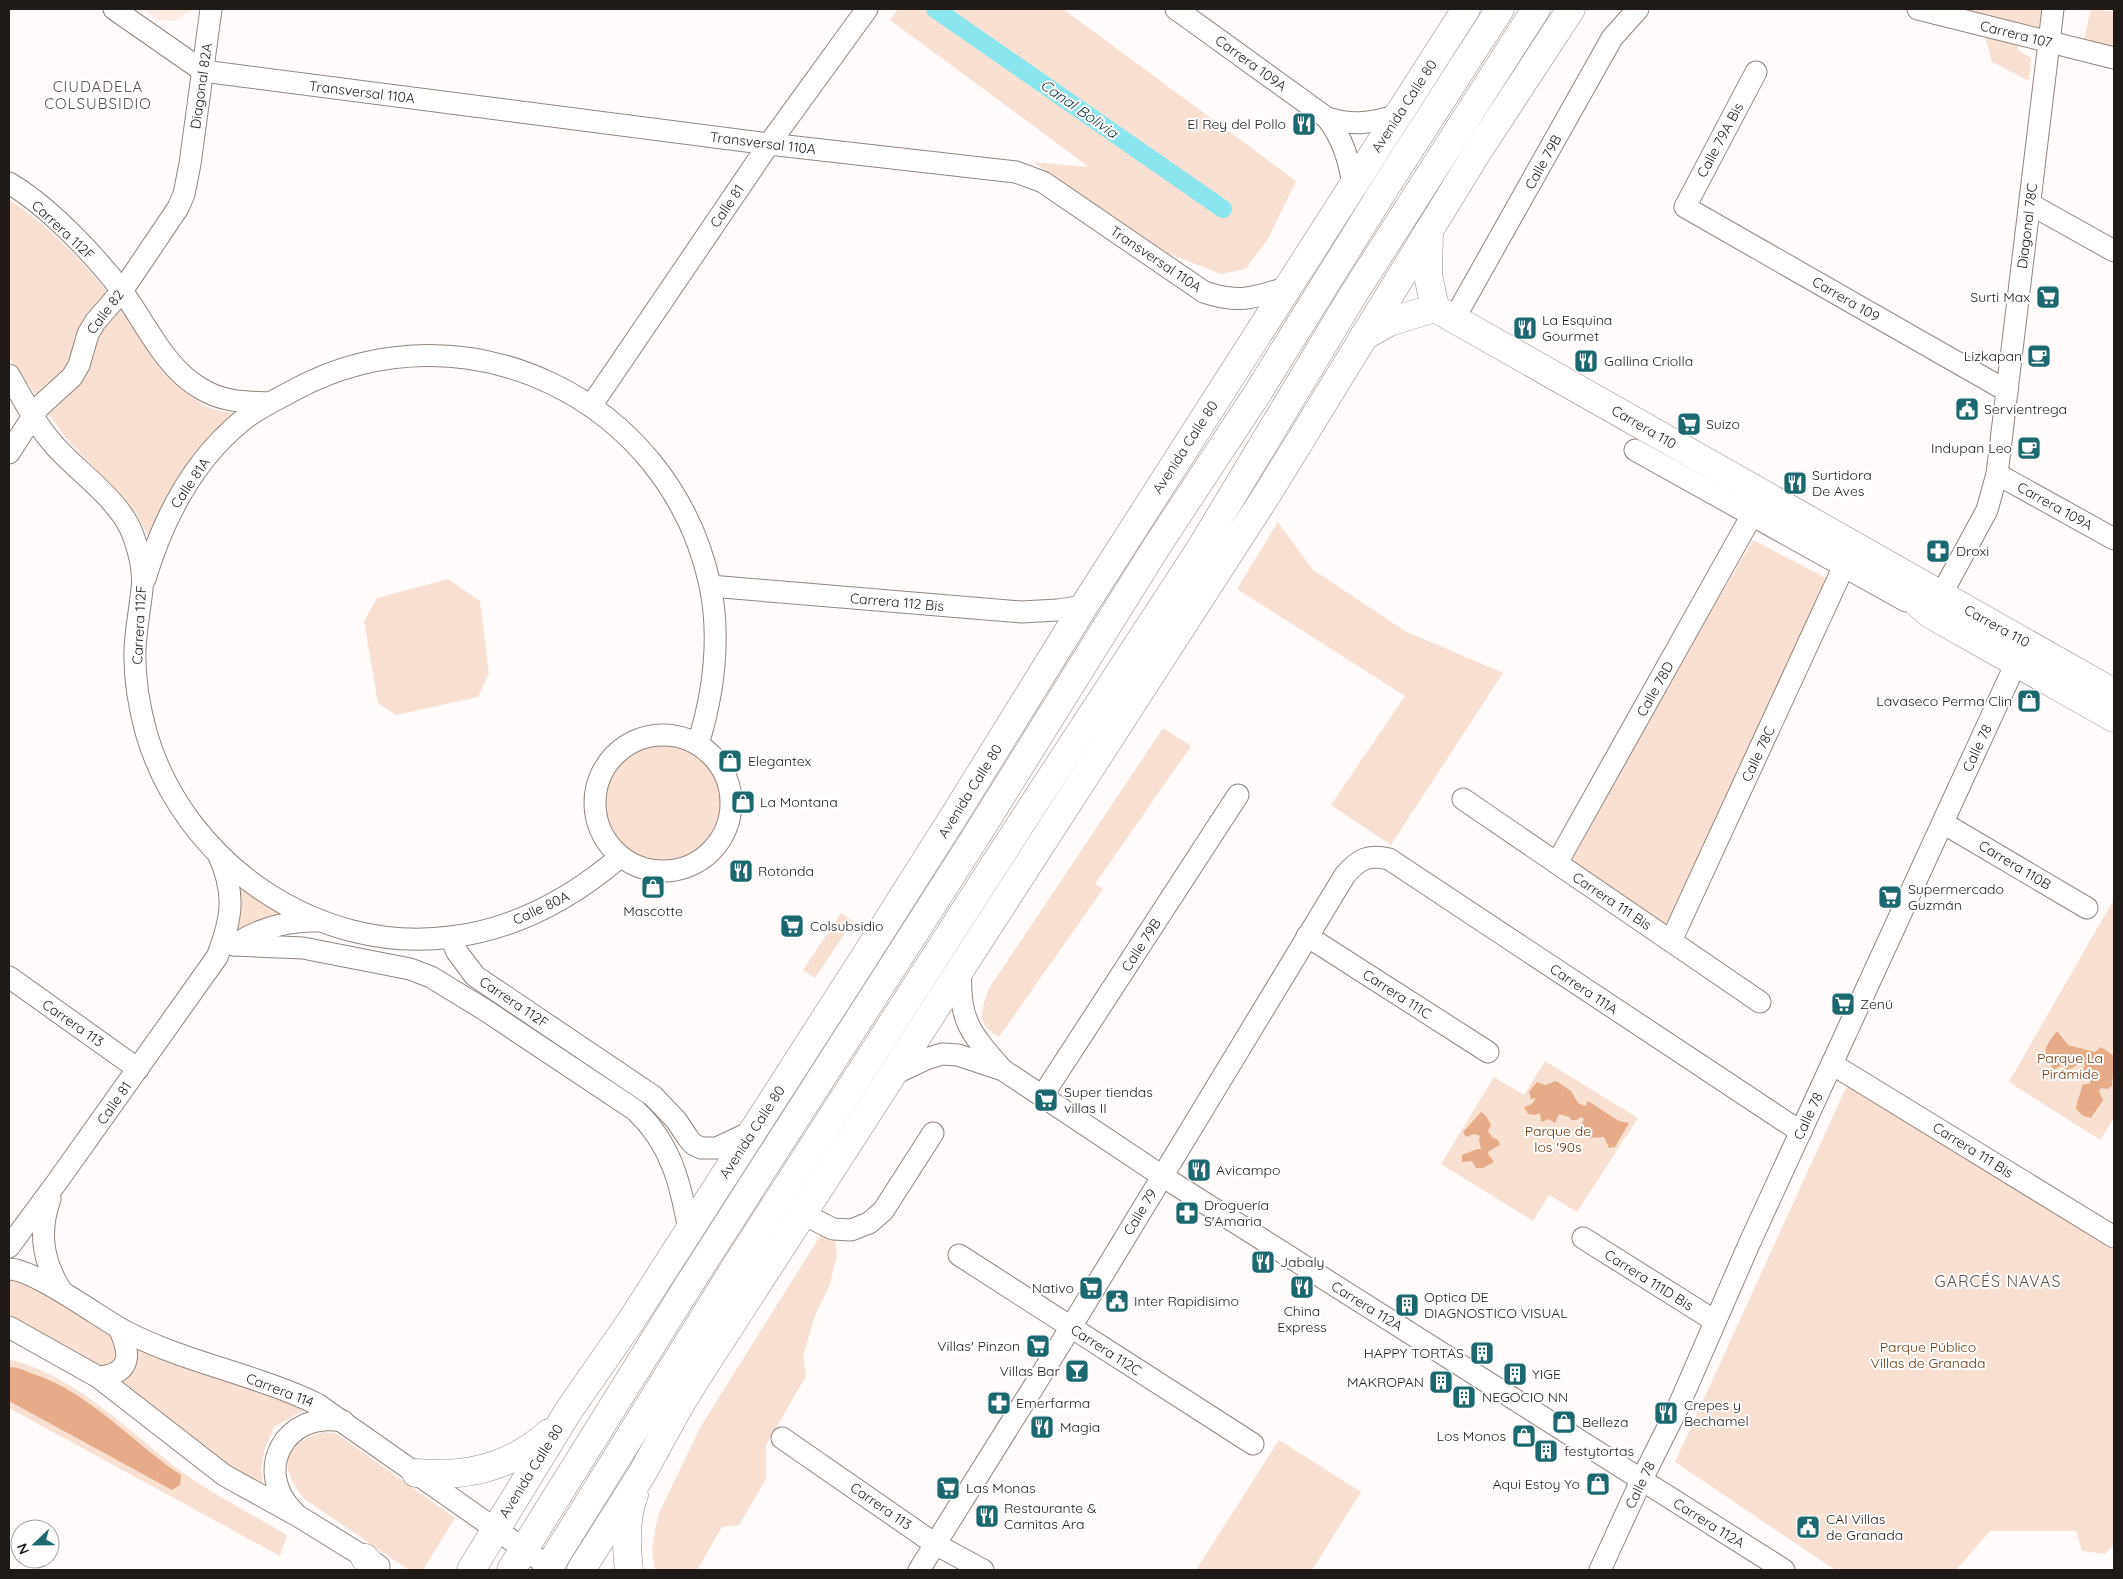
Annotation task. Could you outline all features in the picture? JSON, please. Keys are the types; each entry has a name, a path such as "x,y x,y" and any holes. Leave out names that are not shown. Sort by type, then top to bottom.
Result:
{"main road":[{"name":"Avenida Calle 80","path":"471,1570 569,1410 631,1321 689,1231 954,816 1084,606 1466,9"},
{"name":"Avenida Calle 80","path":"518,1560 690,1283 970,846 1152,554 1257,394 1388,182 1500,9"},
{"path":"550,1569 738,1263 1020,825 1200,551 1353,295 1536,9"},
{"path":"581,1570 643,1472 677,1410 1268,493 1478,151 1571,9"},
{"path":"1429,176 1478,151"},
{"path":"1364,336 1390,322 1444,314 1428,275 1430,230"},
{"name":"Carrera 110","path":"1444,314 1758,505 1848,556 1936,605 2114,692"},
{"name":"Carrera 110","path":"1936,605 2016,662 2114,718"},
{"path":"416,1473 456,1475 495,1466 516,1457 536,1444 554,1428 569,1410"},
{"path":"630,1570 627,1553 628,1526 633,1498 643,1472"}],"street":[{"path":"114,9 203,71"},
{"name":"Diagonal 82A","path":"190,164 211,9"},
{"name":"Calle 81","path":"591,406 769,144 868,9"},
{"name":"Calle 79B","path":"1444,314 1612,38 1638,9"},
{"name":"Carrera 107","path":"1918,9 2114,58"},
{"name":"Diagonal 78C","path":"1997,474 2053,9"},
{"name":"Carrera 109A","path":"1187,12 1327,118 1346,149 1353,185"},
{"name":"Transversal 110A","path":"203,71 769,144 1016,172 1043,182 1204,292 1223,298 1246,300 1288,286"},
{"name":"Calle 79A Bis","path":"1684,207 1756,72"},
{"name":"Carrera 109A","path":"1327,118 1342,123 1363,124 1398,114"},
{"name":"Calle 82","path":"9,453 32,416 47,399 72,377 79,365 88,334 95,322 122,291 178,208 184,194 190,164"},
{"name":"Carrera 112F","path":"9,183 60,223 90,253 122,291 159,346 180,372 198,388 219,398 238,402 269,403"},
{"path":"2030,204 2114,251"},
{"name":"Carrera 109","path":"1684,207 2007,391"},
{"path":"269,403 315,379 340,369 378,359 416,355 456,356 527,372 560,387 591,406 635,443 654,465 670,489 695,537 710,586 715,629 714,672 706,719 698,744"},
{"name":"Carrera 112F","path":"9,375 32,416 53,444 120,512 132,533 139,556 142,587 137,618 136,682 147,733 155,758 172,793 192,825 217,854 248,881 269,895 283,904 321,921 352,931 385,937 451,938 457,952 475,976 639,1085 665,1107 694,1144 701,1148 717,1148 753,1131"},
{"name":"Calle 81A","path":"142,587 156,543 183,489 221,441 243,420 269,403"},
{"name":"Carrera 110","path":"1635,450 1758,505"},
{"path":"1936,605 1987,510 1997,474"},
{"name":"Carrera 109A","path":"1997,474 2114,539"},
{"name":"Calle 78D","path":"1557,864 1758,505"},
{"name":"Calle 78C","path":"1671,941 1848,556"},
{"name":"Carrera 112 Bis","path":"710,586 1021,612 1058,610 1084,606"},
{"name":"Calle 78","path":"1600,1570 1679,1405 1750,1242 2016,662"},
{"path":"658,734 679,736 698,744 712,756 723,771 730,789 731,808 727,827 718,844 703,860 683,869 661,872 639,868 620,857 606,841 597,823 594,802 597,782 606,763 621,748 645,737 658,734"},
{"name":"Calle 79B","path":"1043,1095 1238,795"},
{"name":"Carrera 111 Bis","path":"1463,799 1760,1002"},
{"name":"Carrera 110B","path":"1942,823 2087,908"},
{"name":"Calle 81","path":"217,854 227,874 231,896 226,951"},
{"name":"Carrera 111A","path":"1365,858 1377,856 1389,859 1801,1132"},
{"name":"Calle 80A","path":"451,938 503,926 553,905 576,891 620,857"},
{"name":"Calle 79","path":"919,1570 1071,1327 1345,874 1365,858"},
{"name":"Calle 81","path":"9,1247 226,951 252,933 274,925 297,921 321,921"},
{"name":"Carrera 111C","path":"1307,936 1488,1052"},
{"name":"Carrera 112F","path":"226,951 303,948 410,969 431,977 485,1010 635,1110 644,1118 664,1145 672,1162 679,1181 689,1231"},
{"name":"Carrera 112A","path":"961,968 960,989 965,1019 972,1034 1003,1070"},
{"name":"Carrera 113","path":"9,977 138,1069"},
{"name":"Carrera 112A","path":"892,1075 926,1059 942,1054 958,1055 1003,1070 1162,1176 1784,1570"},
{"name":"Carrera 111 Bis","path":"1832,1064 2114,1237"},
{"path":"802,1214 833,1229 851,1230 869,1223 883,1211 933,1133"},
{"path":"57,1182 44,1222 42,1241 52,1277 62,1292"},
{"name":"Carrera 111D Bis","path":"1583,1238 1716,1321"},
{"name":"Carrera 112C","path":"959,1255 1253,1444"},
{"name":"Carrera 114","path":"9,1269 23,1272 62,1292 119,1328 177,1354 304,1397 343,1421 496,1529 518,1560 550,1569"},
{"path":"9,1327 19,1338 98,1376 224,1475 298,1516 375,1566"},
{"path":"98,1376 113,1374 124,1366 128,1358 125,1340 119,1328"},
{"path":"298,1516 280,1495 276,1482 275,1468 280,1449 292,1432 303,1424 330,1418 343,1421"},
{"name":"Carrera 113","path":"782,1438 935,1544 983,1570"}],"shaded area":[{"path":"144,9 193,9 175,21 158,20"}],"green space":[{"path":"898,9 1063,9 1296,181 1269,237 1246,269 1221,274 1167,253 1033,162 1089,167 890,20"},
{"path":"1957,9 2043,9 2041,29"},
{"path":"2091,9 2114,12 2114,47 2084,39"},
{"path":"1987,34 2018,42 2018,50 2031,58 2029,81 1992,62 1986,40"},
{"path":"9,199 60,240 83,264 115,302 167,373 182,388 197,401 213,409 235,414 194,455 165,498 149,537 137,515 65,437 9,357"},
{"path":"1278,522 1312,569 1405,631 1503,673 1391,845 1331,805 1405,696 1237,589"},
{"path":"1753,540 1830,580 1673,918 1664,925 1569,862 1570,850"},
{"path":"448,579 480,601 489,673 478,697 396,715 378,703 364,621 377,598"},
{"path":"1163,728 1191,746 1095,884 1103,889 999,1037 986,1027 982,1018 983,1007 990,987"},
{"path":"663,745 685,749 695,754 704,762 712,771 717,781 721,803 717,825 712,835 704,844 695,852 685,857 663,861 641,857 631,852 622,844 614,835 609,825 605,803 609,781 614,771 622,762 631,754 641,749"},
{"path":"237,884 283,916 234,934"},
{"name":"Parque La Pirámide","path":"2114,899 2114,1118 2100,1140 2009,1082"},
{"path":"841,913 853,921 815,978 803,970"},
{"path":"2057,1031 2068,1045 2095,1052 2101,1047 2114,1056 2112,1086 2108,1089 2101,1088 2099,1091 2103,1100 2091,1118 2083,1116 2076,1109 2082,1085 2091,1083 2081,1073 2085,1065 2080,1061 2074,1067 2066,1070 2062,1065 2054,1070 2047,1059 2047,1046"},
{"name":"Parque de los '90s","path":"1545,1061 1638,1118 1577,1212 1549,1195 1533,1221 1441,1164 1494,1077 1524,1095"},
{"path":"1556,1081 1571,1091 1578,1103 1585,1106 1588,1101 1619,1121 1629,1123 1615,1147 1609,1148 1604,1137 1587,1138 1581,1125 1584,1119 1581,1117 1577,1120 1571,1120 1569,1117 1559,1114 1555,1123 1549,1119 1541,1122 1540,1113 1535,1115 1528,1114 1524,1107 1532,1104 1536,1098 1531,1099 1529,1092 1537,1082 1545,1085"},
{"name":"Parque Público Villas de Granada","path":"1849,1081 2114,1246 2114,1545 2105,1554 2082,1551 2076,1531 1990,1531 1956,1570 1835,1570 1675,1462"},
{"path":"1481,1112 1486,1116 1491,1125 1488,1131 1492,1137 1498,1140 1500,1145 1489,1151 1488,1154 1494,1162 1483,1168 1476,1168 1472,1161 1462,1162 1462,1155 1481,1149 1480,1136 1474,1134 1466,1137 1463,1132"},
{"path":"822,1233 835,1241 837,1255 830,1284 814,1318 803,1357 806,1376 766,1445 766,1479 739,1525 722,1527 697,1570 655,1570 652,1552 659,1513 701,1426"},
{"path":"9,1278 22,1281 98,1322 120,1344 115,1364 100,1368 9,1319"},
{"path":"131,1340 307,1408 274,1427 264,1451 261,1471 264,1486 224,1464 117,1379"},
{"path":"9,1359 35,1368 82,1394 104,1409 189,1477 287,1535 280,1556 9,1408"},
{"path":"9,1367 20,1369 52,1381 91,1405 181,1475 180,1485 172,1490 9,1401"},
{"path":"324,1432 335,1433 455,1518 423,1570 409,1570 303,1498 290,1475 288,1456 299,1442"},
{"path":"1279,1440 1361,1492 1312,1570 1196,1570"}],"waterway":[{"name":"Canal Bolivia","path":"935,9 1223,209"}],"place":[{"name":"El Rey del Pollo","path":"1304,124"},
{"name":"Surti Max","path":"2048,297"},
{"name":"La Esquina Gourmet","path":"1525,328"},
{"name":"Lizkapan","path":"2039,356"},
{"name":"Gallina Criolla","path":"1586,361"},
{"name":"Servientrega","path":"1967,409"},
{"name":"Suizo","path":"1689,424"},
{"name":"Indupan Leo","path":"2029,448"},
{"name":"Surtidora De Aves","path":"1795,483"},
{"name":"Droxi","path":"1938,551"},
{"name":"Lavaseco Perma Clin","path":"2029,701"},
{"name":"Elegantex","path":"730,761"},
{"name":"La Montana","path":"743,802"},
{"name":"Rotonda","path":"741,871"},
{"name":"Mascotte","path":"653,887"},
{"name":"Supermercado Guzmán","path":"1890,897"},
{"name":"Colsubsidio","path":"792,926"},
{"name":"Zenú","path":"1843,1004"},
{"name":"Super tiendas villas II","path":"1046,1100"},
{"name":"Avicampo","path":"1199,1170"},
{"name":"Droguería S'Amaria","path":"1187,1213"},
{"name":"Jabaly","path":"1263,1262"},
{"name":"China Express","path":"1302,1287"},
{"name":"Nativo","path":"1091,1288"},
{"name":"Inter Rapidisimo","path":"1117,1301"},
{"name":"Optica DE DIAGNOSTICO VISUAL","path":"1407,1305"},
{"name":"Villas' Pinzon","path":"1038,1346"},
{"name":"HAPPY TORTAS","path":"1482,1353"},
{"name":"Villas Bar","path":"1077,1371"},
{"name":"YIGE","path":"1515,1374"},
{"name":"MAKROPAN","path":"1441,1382"},
{"name":"NEGOCIO NN","path":"1464,1397"},
{"name":"Emerfarma","path":"999,1403"},
{"name":"Crepes y Bechamel","path":"1666,1413"},
{"name":"Belleza","path":"1564,1422"},
{"name":"Magia","path":"1042,1427"},
{"name":"Los Monos","path":"1524,1436"},
{"name":"festytortas","path":"1546,1451"},
{"name":"Aqui Estoy Yo","path":"1598,1484"},
{"name":"Las Monas","path":"948,1488"},
{"name":"Restaurante & Carnitas Ara","path":"987,1516"},
{"name":"CAI Villas de Granada","path":"1808,1527"}],"district":[{"name":"CIUDADELA COLSUBSIDIO","path":"98,96"},
{"name":"GARCÉS NAVAS","path":"1998,1281"}]}
